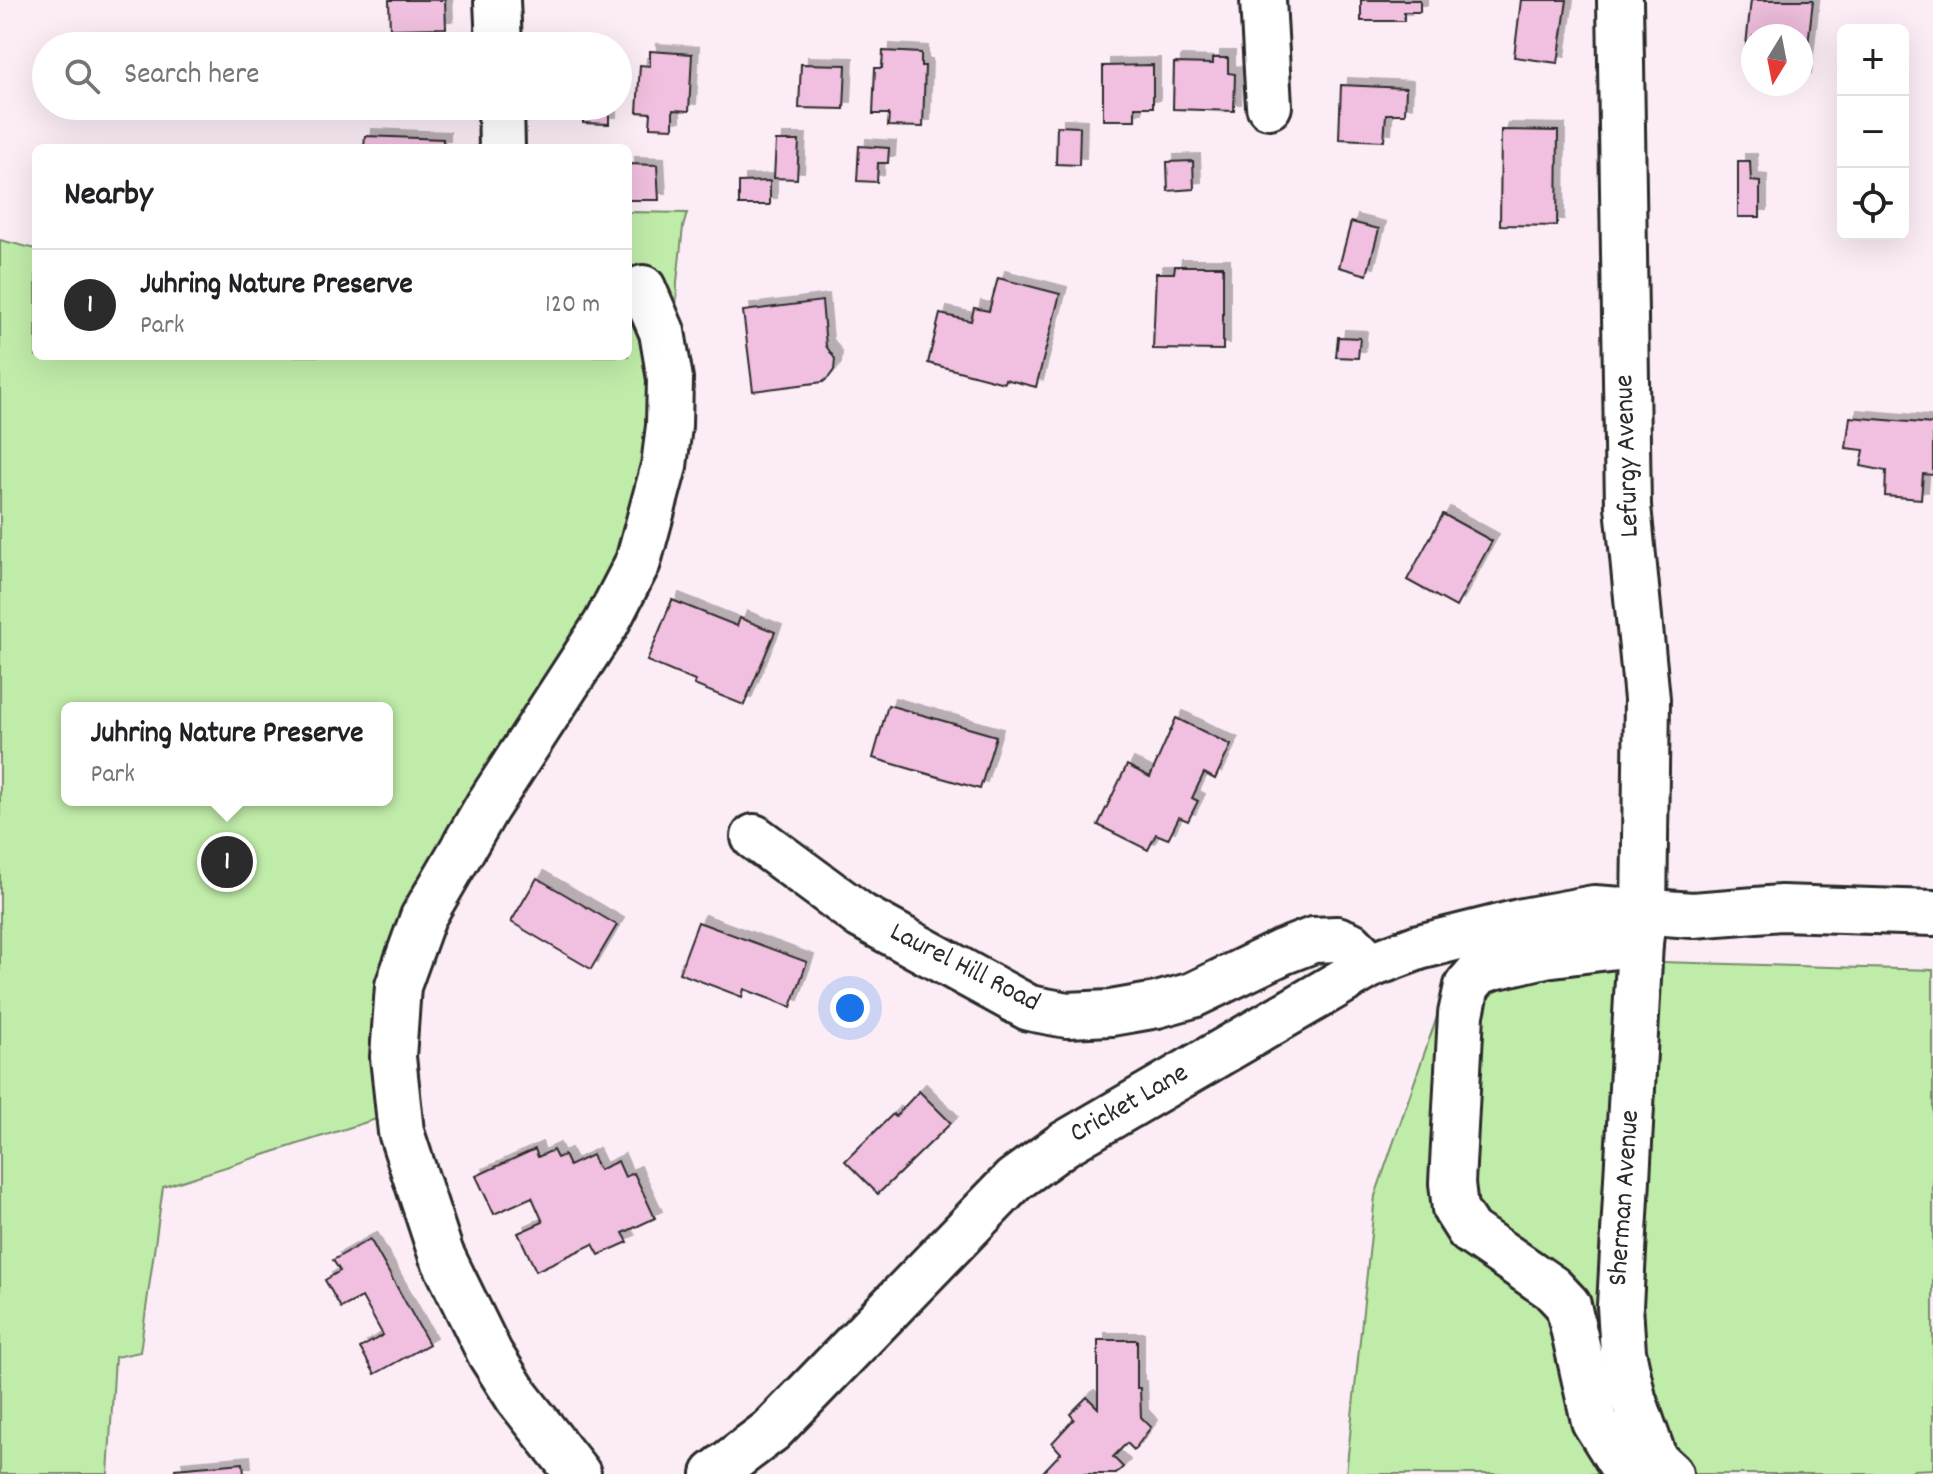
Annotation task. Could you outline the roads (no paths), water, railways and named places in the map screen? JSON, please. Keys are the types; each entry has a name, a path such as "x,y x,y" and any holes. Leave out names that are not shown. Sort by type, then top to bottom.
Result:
{"street":[{"path":"497,0 498,32"},
{"path":"1263,0 1269,106"},
{"name":"Lefurgy Avenue","path":"1620,0 1628,506 1647,699 1642,927"},
{"path":"501,120 502,144"},
{"path":"578,1474 518,1398 490,1354 441,1254 401,1132 393,1057 398,986 423,917 487,807 606,624 638,562 664,466 670,379 662,332 643,288"},
{"name":"Laurel Hill Road","path":"754,837 861,916 1029,1008 1067,1015 1111,1013 1157,1005 1193,995 1313,940 1337,939 1350,944 1371,965"},
{"name":"Cricket Lane","path":"714,1474 772,1430 1014,1180 1064,1144 1371,965 1419,947 1523,921 1594,908 1642,927"},
{"path":"1627,1474 1594,1421 1568,1305 1552,1288 1469,1231 1455,1209 1452,1183 1461,1014 1467,986 1479,972 1493,967 1693,915 1781,908 1933,913"},
{"name":"Sherman Avenue","path":"1642,927 1620,1306 1623,1352 1633,1398 1655,1460 1670,1474"}],"place":[{"name":"Juhring Nature Preserve","path":"227,862"}]}
